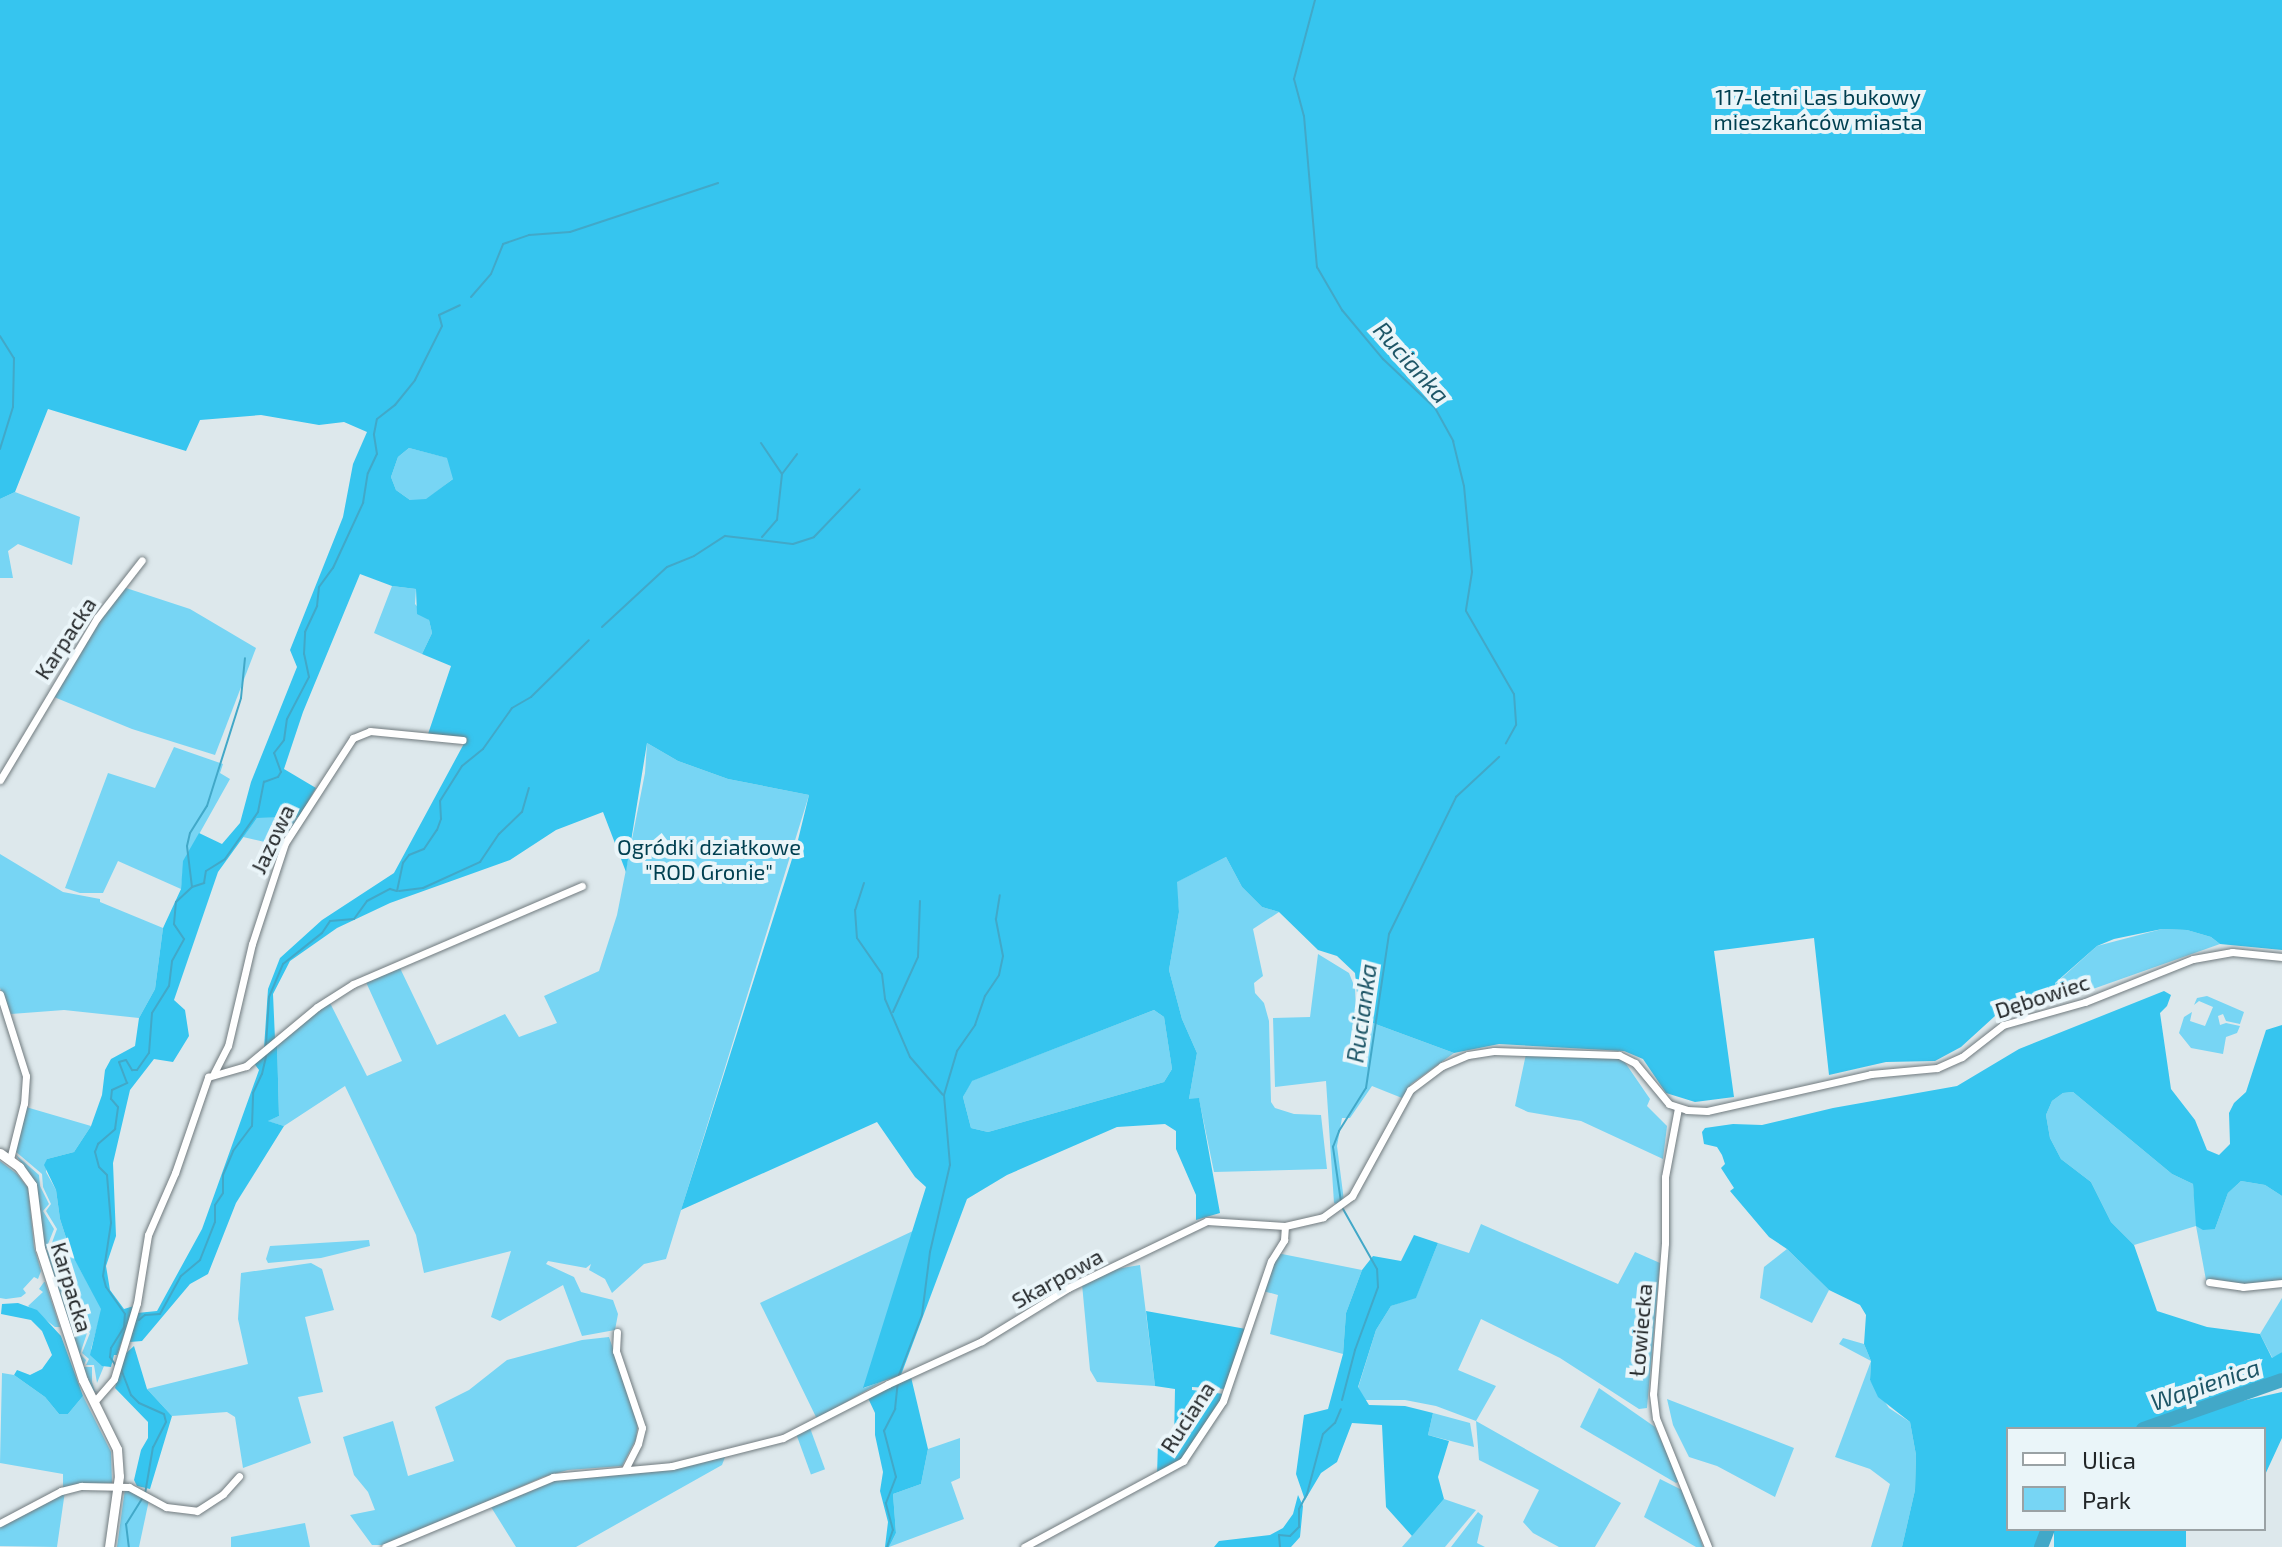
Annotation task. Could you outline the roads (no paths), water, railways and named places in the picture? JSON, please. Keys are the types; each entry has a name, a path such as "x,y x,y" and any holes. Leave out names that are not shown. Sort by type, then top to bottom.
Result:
{"street":[{"name":"Karpacka","path":"0,780 97,618 142,560"},
{"name":"Jazowa","path":"94,1402 109,1389 116,1372 137,1303 148,1235 175,1173 208,1077 214,1073 228,1046 252,944 285,843 353,738 370,731 463,740"},
{"path":"214,1073 246,1066 329,998 361,980 582,886"},
{"name":"Dębowiec","path":"1678,1108 1707,1111 1871,1074 1937,1068 1955,1061 1993,1030 2010,1022 2085,1002 2193,959 2232,952 2282,957"},
{"path":"0,994 26,1076 24,1103 10,1159 0,1153"},
{"name":"Skarpowa","path":"385,1547 553,1477 672,1466 755,1447 794,1434 888,1384 982,1341 1068,1288 1207,1221 1285,1226 1323,1217 1346,1203 1360,1184 1410,1090 1442,1066 1468,1055 1494,1051 1619,1055 1635,1063 1657,1093 1678,1108"},
{"name":"Łowiecka","path":"1678,1108 1665,1177 1664,1255 1653,1394 1656,1418 1708,1547"},
{"name":"Karpacka","path":"10,1159 32,1185 40,1248 78,1368 117,1449 118,1486 109,1547"},
{"name":"Ruciana","path":"1024,1547 1183,1461 1223,1401 1285,1226"},
{"path":"2209,1282 2243,1287 2282,1283"},
{"path":"617,1332 616,1351 642,1428 638,1444 625,1469"},
{"path":"0,1523 70,1488 118,1486 184,1512 197,1511 223,1494 239,1476"}],"waterway":[{"name":"Rucianka","path":"1315,0 1294,79 1304,116 1317,267 1342,310 1383,359 1435,408 1453,441 1464,486 1472,572 1466,611 1514,694 1516,725 1506,743"},
{"path":"471,297 491,274 503,244 529,235 570,232 718,183"},
{"path":"116,1366 110,1357 111,1348 124,1327 125,1314 106,1287 103,1276 111,1223 107,1175 99,1167 95,1152 98,1144 115,1129 118,1107 111,1099 112,1090 127,1083 119,1062 126,1060 132,1070 137,1070 149,1053 152,1013 169,986 172,961 184,939 174,924 176,902 192,887 204,883 206,871 225,859 258,812 264,782 278,777 281,772 274,753 284,740 287,719 309,677 304,654 305,632 317,606 319,587 333,568 363,503 368,473 377,454 374,434 377,419 395,405 415,380 442,326 439,315 460,305"},
{"path":"0,336 14,358 13,407 0,449"},
{"path":"761,443 782,474"},
{"path":"762,537 777,520 782,474 797,454"},
{"path":"602,627 667,567 694,556 725,536 793,544 814,537 860,489"},
{"path":"266,1045 269,997 283,964 322,933 330,921 354,919 367,901 390,889 397,891 403,863 409,855 424,849 437,830 441,819 440,801 462,766 483,749 512,708 531,697 589,640"},
{"path":"192,887 187,846 190,833 207,806 241,698 245,658"},
{"name":"Rucianka","path":"1341,1202 1333,1147 1339,1131 1366,1088 1389,934 1456,797 1499,757"},
{"path":"399,891 423,888 480,862 499,834 522,812 529,788"},
{"path":"864,883 855,910 857,938 882,974 885,999 910,1057 943,1095"},
{"path":"899,1375 922,1315 930,1252 950,1165 944,1095 957,1051 975,1025 985,996 999,975 1003,956 996,919 1000,895"},
{"path":"893,1012 918,957 920,901"},
{"path":"139,1320 145,1315 160,1314 181,1276 200,1260 215,1222 215,1205 223,1193 223,1175 233,1151 252,1126 253,1093 266,1056"},
{"name":"Rucianka","path":"1342,1400 1355,1350 1378,1287 1377,1269 1343,1209"},
{"path":"121,1369 131,1395 139,1403 164,1414 166,1422 153,1447 145,1494 126,1524 129,1547"},
{"name":"Wapienica","path":"2149,1427 2282,1380"},
{"path":"887,1547 893,1530 886,1503 896,1477 884,1431 895,1409 898,1382"},
{"name":"Rucianka","path":"1280,1547 1279,1535 1290,1536 1299,1527 1299,1509 1307,1494 1323,1434 1335,1423 1341,1409"},
{"name":"Wapienica","path":"2041,1547 2047,1531"}],"park label":[{"name":"117-letni Las bukowy mieszkańców miasta","path":"1818,108"},
{"name":"Ogródki działkowe \"ROD Gronie\"","path":"709,858"}]}
